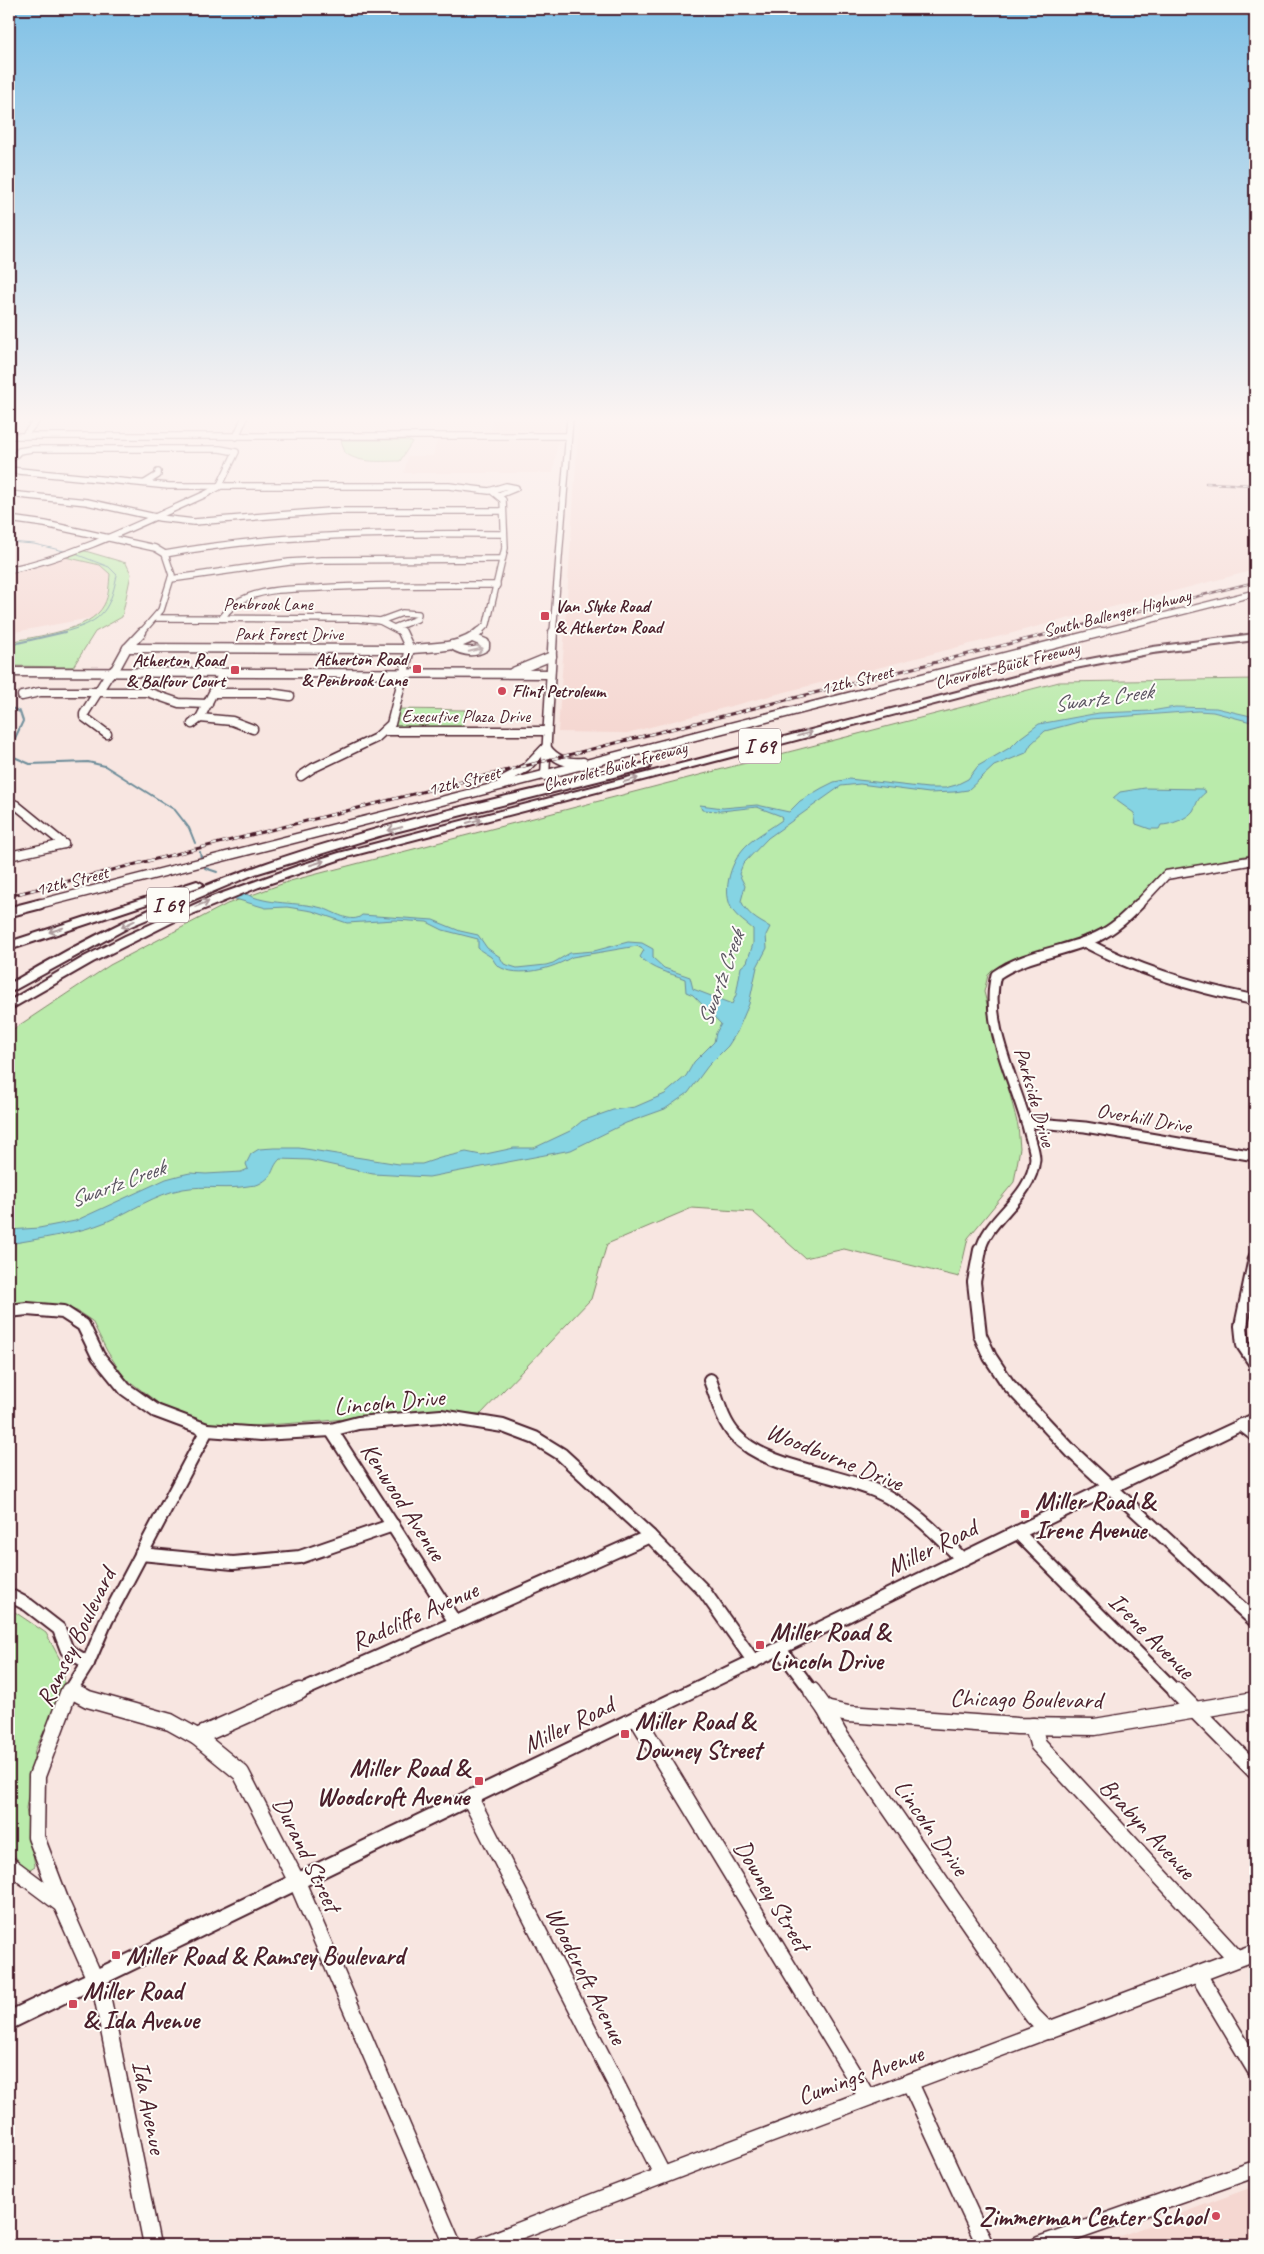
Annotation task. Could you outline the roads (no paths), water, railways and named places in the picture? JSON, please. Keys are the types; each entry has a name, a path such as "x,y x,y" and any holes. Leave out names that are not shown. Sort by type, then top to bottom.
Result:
{"highway":[{"name":"Chevrolet-Buick Freeway","path":"9,989 70,953 166,906 240,877 337,844 1060,660 1147,643 1253,631"},
{"name":"Chevrolet-Buick Freeway","path":"9,1006 110,946 164,920 232,892 361,850 1064,667 1253,631"},
{"path":"9,946 264,862 337,844"},
{"path":"9,1017 110,946"}],"main road":[{"name":"Miller Road","path":"9,2021 754,1662 1109,1487 1251,1426"}],"street":[{"path":"46,524 156,548 165,554 172,575 161,610 156,618 127,648 84,714 84,717 107,734"},
{"path":"9,570 56,558 136,524"},
{"path":"473,638 487,624 502,559 504,524"},
{"path":"545,776 550,674 562,524"},
{"path":"165,554 269,539 316,535 504,534"},
{"path":"171,578 289,562 322,560 502,559"},
{"path":"222,618 241,599 280,590 357,585 496,585"},
{"name":"South Ballenger Highway","path":"928,678 1255,593"},
{"name":"Penbrook Lane","path":"156,618 358,619 380,621 396,627 417,619 418,614 402,613 380,621"},
{"path":"301,776 312,768 376,738 391,724 410,649 406,637 396,627"},
{"name":"Park Forest Drive","path":"127,648 410,649 452,645 473,638 485,643 485,648 468,652 458,650 452,645"},
{"path":"503,674 552,656"},
{"path":"9,672 550,674"},
{"path":"192,724 200,718 215,693 223,672"},
{"name":"12th Street","path":"9,912 928,678"},
{"path":"22,696 40,692 147,692 179,703 208,704"},
{"path":"215,693 269,693 290,696"},
{"path":"200,718 232,721 253,729"},
{"name":"Executive Plaza Drive","path":"384,730 547,731"},
{"path":"546,747 556,759 577,762 658,747"},
{"path":"460,797 520,773 546,747"},
{"path":"9,802 16,805 64,844 9,856"},
{"name":"Parkside Drive","path":"1255,860 1166,875 1123,921 1097,937 1009,966 996,976 992,990 995,1019 1007,1066 1026,1122 1035,1157 1030,1178 1023,1191 982,1241 974,1282 980,1335 990,1357 1008,1384 1072,1452 1255,1621"},
{"path":"1084,942 1127,964 1158,977 1212,992 1255,1000"},
{"name":"Overhill Drive","path":"1026,1122 1092,1128 1255,1156"},
{"path":"1255,1258 1241,1326 1243,1346 1255,1363"},
{"name":"Lincoln Drive","path":"9,1311 63,1312 83,1325 98,1356 126,1389 156,1411 207,1430 261,1434 331,1430 358,1423 420,1416 464,1418 503,1426 535,1438 560,1454 650,1536 704,1591 754,1662"},
{"name":"Woodburne Drive","path":"710,1380 725,1419 736,1436 747,1445 790,1464 839,1477 877,1491 920,1517 962,1560"},
{"name":"Ramsey Boulevard","path":"96,1978 62,1905 36,1837 35,1805 37,1776 70,1690 88,1664 106,1622 207,1430"},
{"name":"Kenwood Avenue","path":"331,1430 455,1622"},
{"path":"141,1554 233,1563 300,1557 393,1525"},
{"name":"Irene Avenue","path":"1017,1532 1255,1771"},
{"name":"Radcliffe Avenue","path":"198,1737 650,1536"},
{"path":"9,1595 28,1605 59,1629 68,1650 88,1664"},
{"name":"Lincoln Drive","path":"780,1649 825,1709 838,1733 1033,2016 1048,2031"},
{"name":"Durand Street","path":"70,1690 88,1699 170,1722 198,1737 241,1773 297,1882 453,2245"},
{"name":"Chicago Boulevard","path":"825,1709 848,1714 1033,1726 1095,1728 1255,1700"},
{"name":"Downey Street","path":"637,1718 867,2097"},
{"name":"Brabyn Avenue","path":"1033,1726 1038,1744 1236,1958"},
{"name":"Woodcroft Avenue","path":"470,1798 662,2174"},
{"path":"9,1865 62,1905"},
{"name":"Cumings Avenue","path":"484,2245 662,2174 867,2097 910,2083 1255,1952"},
{"path":"1198,1974 1255,2069"},
{"name":"Ida Avenue","path":"96,1978 102,1995 152,2245"},
{"path":"910,2083 985,2245"},
{"path":"1039,2245 1255,2169"}],"water":[{"path":"1175,707 1216,708 1255,717 1255,723 1213,712 1198,711 1090,719 1045,731 1031,744 1026,753 994,766 968,790 929,793 860,784 841,786 768,838 743,864 739,874 745,886 741,901 753,917 770,927 766,935 767,948 757,967 749,1004 737,1032 728,1046 708,1066 688,1093 665,1109 626,1123 571,1150 429,1177 373,1174 309,1160 280,1159 268,1178 258,1185 232,1188 199,1187 173,1191 96,1226 9,1244 9,1230 39,1228 75,1221 166,1179 190,1173 241,1172 248,1169 246,1164 251,1154 259,1149 299,1148 399,1164 422,1164 466,1152 481,1155 514,1148 534,1148 570,1131 582,1121 613,1110 635,1107 665,1094 686,1076 694,1062 714,1042 721,1024 693,995 686,992 685,979 661,971 645,962 640,957 644,950 637,946 572,957 546,968 515,972 497,965 491,957 481,951 478,948 478,939 443,930 427,922 395,920 347,923 312,911 287,907 266,908 232,898 244,893 273,902 322,908 353,919 362,915 433,920 460,931 478,935 487,948 500,957 504,964 517,968 546,965 570,953 594,951 628,942 642,943 653,949 653,958 664,968 690,977 693,989 732,1004 736,995 741,967 747,962 753,944 753,929 735,914 729,903 728,885 730,875 742,850 782,820 781,816 757,807 721,811 702,810 700,805 723,808 757,805 789,812 800,801 822,788 834,782 849,779 928,788 945,788 968,779 978,766 1011,747 1039,724 1099,713 1151,711"},
{"path":"1145,788 1202,789 1206,792 1187,817 1173,823 1161,825 1159,829 1150,829 1136,824 1134,813 1113,798 1120,792"}],"waterway":[{"path":"9,542 34,544 64,551"},
{"path":"62,633 85,625 101,615 110,599 117,575 109,567 78,555"},
{"path":"9,645 62,633"},
{"path":"9,707 20,712 23,721 9,751 14,757 30,764 88,762 105,766 175,810 189,828 195,843"},
{"path":"200,852 201,858"},
{"path":"205,868 217,872"}],"railway":[{"path":"1051,633 1255,582"},
{"path":"9,896 1056,632"}],"place":[{"name":"Van Slyke Road & Atherton Road","path":"545,616"},
{"name":"Atherton Road & Penbrook Lane","path":"417,669"},
{"name":"Atherton Road & Balfour Court","path":"235,670"},
{"name":"Flint Petroleum","path":"502,691"},
{"name":"Miller Road & Irene Avenue","path":"1025,1514"},
{"name":"Miller Road & Lincoln Drive","path":"760,1645"},
{"name":"Miller Road & Downey Street","path":"625,1734"},
{"name":"Miller Road & Woodcroft Avenue","path":"479,1781"},
{"name":"Miller Road & Ramsey Boulevard","path":"116,1955"},
{"name":"Miller Road & Ida Avenue","path":"73,2004"},
{"name":"Zimmerman Center School","path":"1216,2216"}],"water label":[{"name":"Swartz Creek","path":"1103,697"},
{"name":"Swartz Creek","path":"720,978"},
{"name":"Swartz Creek","path":"117,1183"}]}
